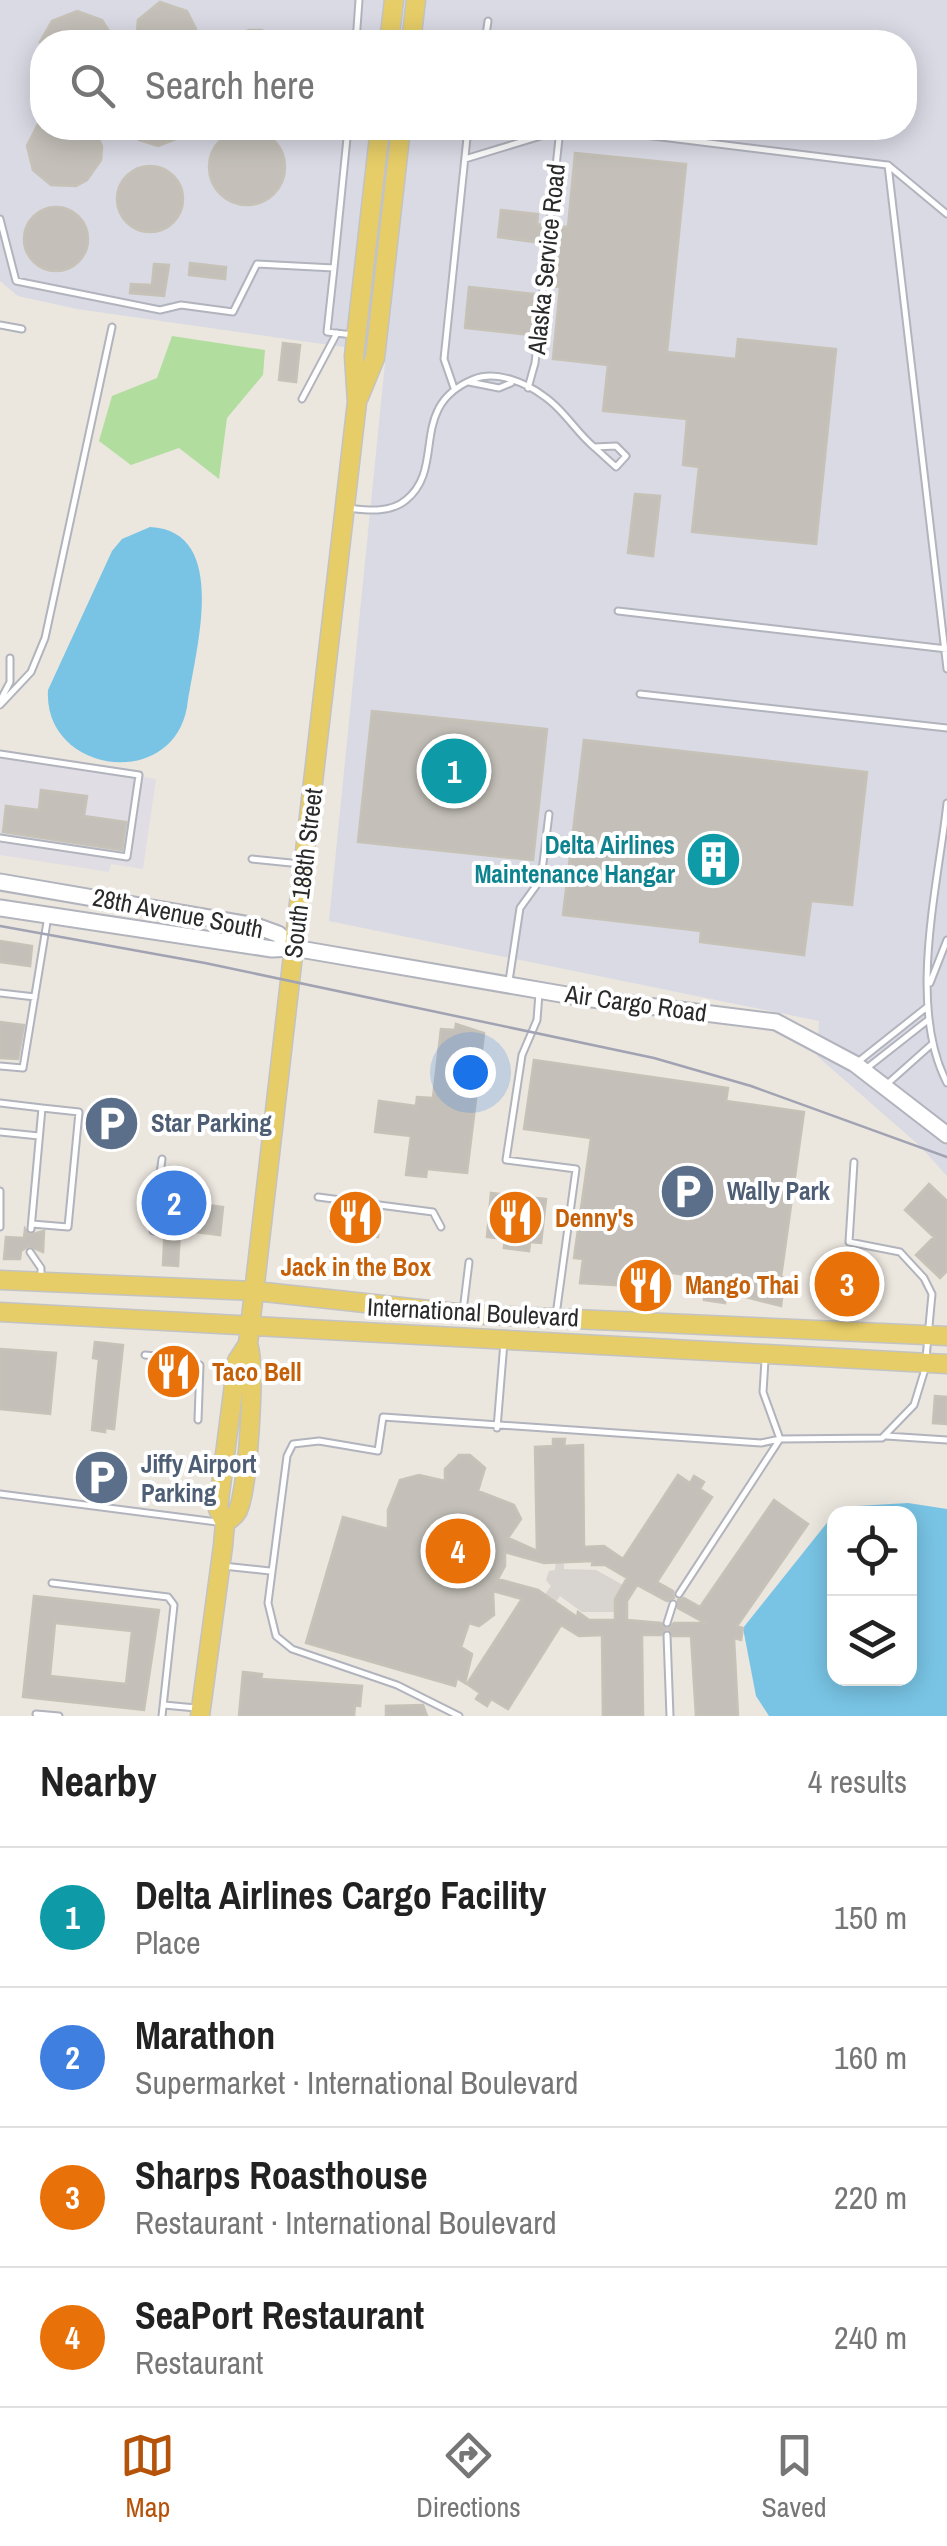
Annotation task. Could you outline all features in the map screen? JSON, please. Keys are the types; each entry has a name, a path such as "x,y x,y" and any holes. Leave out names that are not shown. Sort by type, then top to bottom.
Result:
{"main road":[{"path":"390,30 394,0"},
{"path":"412,30 416,0"},
{"name":"South 188th Street","path":"200,1712 225,1523 238,1511 246,1448 254,1362 249,1335 357,402 356,335 379,140"},
{"name":"South 188th Street","path":"357,402 375,358 400,140"},
{"name":"International Boulevard","path":"1,1281 254,1291 463,1314 938,1335"},
{"name":"International Boulevard","path":"0,1312 249,1335 504,1339 947,1364"}],"street":[{"name":"28th Avenue South","path":"0,882 256,926 278,934 294,948"},
{"name":"28th Avenue South","path":"0,908 272,949 294,948"},
{"name":"Air Cargo Road","path":"294,948 539,990 776,1022 859,1067 947,1134"}],"lane":[{"path":"357,30 359,0"},
{"path":"487,30 488,21"},
{"path":"347,140 328,332 356,335"},
{"path":"344,508 380,510 408,499 418,484 436,410 454,388 444,359 467,140"},
{"name":"Alaska Service Road","path":"465,159 525,140"},
{"name":"Alaska Service Road","path":"528,388 562,140"},
{"path":"685,140 888,165 947,214"},
{"path":"888,165 947,669"},
{"path":"0,219 16,281 160,310 181,306 233,312 257,264 334,268"},
{"path":"0,325 22,329"},
{"path":"0,703 31,672 46,638 112,327"},
{"path":"302,399 337,333"},
{"name":"Alaska Service Road","path":"454,388 490,375 528,388 554,404 612,466 625,459 620,447 594,446"},
{"path":"466,382 496,388 512,383"},
{"path":"618,611 946,648"},
{"path":"0,703 10,682 10,658"},
{"path":"640,694 947,728"},
{"path":"0,754 139,776 126,857 0,838"},
{"path":"947,804 927,1004 932,1044 947,1083"},
{"path":"509,984 520,908 541,880 549,814"},
{"path":"252,859 304,864"},
{"path":"0,1066 24,1068 48,915"},
{"path":"859,1067 927,1004 947,940"},
{"path":"539,990 537,1020 522,1055 506,1160 576,1169 556,1318"},
{"path":"0,993 35,997"},
{"path":"859,1067 928,1020"},
{"path":"884,1086 932,1044"},
{"path":"0,1103 79,1112 68,1227 32,1227 42,1108"},
{"path":"0,1132 40,1136"},
{"path":"158,1190 162,1160"},
{"path":"854,1162 849,1242 900,1252 924,1278 932,1294 938,1335 914,1405 886,1436"},
{"path":"0,1191 0,1228"},
{"path":"318,1197 432,1212 441,1227"},
{"path":"153,1231 155,1214"},
{"path":"30,1252 41,1268 41,1282"},
{"path":"463,1314 469,1262"},
{"path":"497,1428 504,1339"},
{"path":"766,1352 766,1404 780,1439"},
{"path":"145,1355 187,1358 200,1365 198,1420"},
{"path":"459,1716 397,1685 283,1642 269,1615 270,1571 287,1456 293,1444 319,1441 378,1451 383,1417 497,1428 749,1442 858,1441 886,1436 947,1440"},
{"path":"678,1594 780,1439"},
{"path":"0,1494 225,1523"},
{"path":"220,1566 270,1571"},
{"path":"52,1583 168,1597 174,1605 162,1716"},
{"path":"667,1623 672,1604"},
{"path":"667,1636 670,1716"},
{"path":"164,1704 200,1712"},
{"path":"36,1714 59,1716"}],"shaded area":[{"path":"0,0 947,0 947,1176 920,1146 817,1056 819,1021 329,921 386,353 77,309 18,296 0,281"},
{"path":"0,750 143,771 143,777 156,779 143,869 111,864 109,872 0,855"},
{"path":"556,1561 564,1561 564,1569 596,1570 623,1585 615,1599 615,1612 582,1612 560,1596 555,1603 544,1596 551,1586 546,1580 549,1571 555,1570"}],"green space":[{"path":"172,336 265,350 263,375 227,418 219,479 179,448 131,465 99,441 112,396 157,378"}],"water":[{"path":"150,527 175,534 191,550 200,572 202,599 196,658 187,707 177,734 158,752 135,761 110,762 86,754 65,740 52,718 48,690 112,551 122,539"},
{"path":"908,1503 947,1509 947,1716 769,1716 756,1696 743,1628 827,1523 827,1686 917,1686 917,1506 857,1506"}],"building":[{"path":"160,2 187,11 196,30 137,30 138,20"},
{"path":"77,11 102,20 108,30 47,30 52,21"},
{"path":"30,140 99,140 101,160 87,180 76,186 51,185 33,170 27,146"},
{"path":"139,140 173,140 158,146"},
{"path":"220,140 274,140 282,153 282,181 274,194 261,202 233,202 220,194 212,181 209,167"},
{"path":"575,153 686,164 667,352 736,359 738,339 836,349 816,544 692,532 699,467 683,465 687,419 603,411 608,365 553,359 560,287 550,286 556,226 568,227"},
{"path":"150,166 173,176 183,199 173,222 150,232 127,222 117,199 127,176"},
{"path":"56,207 79,216 88,239 79,262 56,271 33,262 24,239 33,216"},
{"path":"501,210 538,214 537,224 543,225 542,243 498,237"},
{"path":"190,263 226,267 225,279 189,275"},
{"path":"154,264 169,265 164,296 130,293 131,284 152,285"},
{"path":"469,287 535,294 531,335 465,328"},
{"path":"283,343 300,345 296,382 279,380"},
{"path":"635,494 660,496 653,556 628,553"},
{"path":"372,711 547,729 533,860 358,842"},
{"name":"Delta Airlines Maintenance Hangar","path":"584,740 867,772 852,905 811,901 804,955 700,942 701,931 563,915"},
{"path":"41,790 87,796 84,816 126,822 122,850 3,832 6,806 39,810"},
{"path":"0,941 32,946 30,966 0,962"},
{"path":"0,1022 24,1025 18,1059 0,1058"},
{"path":"456,1024 484,1033 467,1173 427,1169 426,1177 406,1175 411,1136 375,1132 379,1101 416,1106 417,1097 433,1098 441,1029 455,1030"},
{"name":"Wally Park","path":"534,1060 728,1088 726,1101 804,1112 781,1277 794,1279 792,1291 783,1290 781,1306 726,1292 725,1303 704,1300 706,1278 660,1271 656,1297 632,1294 633,1286 580,1283 583,1259 574,1258 591,1138 524,1129"},
{"path":"168,1175 188,1177 185,1202 223,1207 220,1235 180,1230 178,1266 163,1265 165,1222 159,1210 151,1209 153,1193 162,1194"},
{"path":"929,1184 947,1201 947,1271 940,1278 916,1255 934,1237 905,1210"},
{"name":"Denny's","path":"491,1193 546,1199 541,1243 530,1242 529,1251 504,1248 505,1239 487,1237"},
{"name":"Jack in the Box","path":"334,1205 381,1212 378,1237 331,1231"},
{"path":"25,1229 29,1235 44,1231 43,1252 29,1246 21,1251 20,1259 4,1259 6,1237 24,1238"},
{"path":"829,1255 869,1258 866,1308 826,1306"},
{"path":"95,1342 123,1345 114,1429 105,1428 105,1432 92,1430 99,1359 93,1358"},
{"path":"0,1349 56,1353 50,1414 0,1409"},
{"name":"Taco Bell","path":"156,1362 192,1368 190,1387 154,1383"},
{"path":"935,1396 947,1397 947,1424 933,1423"},
{"path":"553,1439 565,1439 564,1446 583,1445 584,1547 604,1546 623,1559 678,1475 690,1483 694,1476 704,1482 700,1489 712,1497 657,1582 673,1591 674,1598 667,1601 637,1585 627,1601 627,1620 661,1623 666,1629 661,1635 642,1635 643,1716 603,1716 602,1635 579,1636 561,1625 508,1709 491,1699 487,1706 476,1699 480,1693 467,1684 522,1599 493,1591 494,1615 479,1626 469,1623 461,1647 472,1654 465,1683 457,1678 455,1686 306,1643 343,1517 388,1529 388,1510 400,1480 419,1475 445,1481 445,1469 459,1455 470,1455 485,1468 478,1491 514,1505 521,1519 508,1538 537,1551 535,1447 553,1446","holes":["505,1552 544,1563 593,1561 592,1565 605,1565 627,1578 615,1599 615,1620 589,1620 578,1612 577,1617 538,1590 498,1579 505,1566"]},
{"path":"774,1500 808,1524 737,1626 743,1628 741,1640 734,1638 738,1716 696,1716 691,1636 673,1636 668,1629 674,1623 705,1623 678,1608 678,1600 684,1598 700,1607"},
{"path":"34,1596 159,1610 144,1710 23,1697","holes":["55,1623 132,1631 126,1684 50,1676"]},
{"path":"243,1672 262,1674 261,1679 362,1686 360,1706 355,1705 354,1716 239,1716"},
{"path":"423,1705 427,1716 386,1716 386,1706"}],"tram line":[{"path":"0,926 205,963 654,1058 751,1086 947,1157"}],"place":[{"name":"Delta Airlines Cargo Facility","path":"454,771"},
{"name":"Delta Airlines Maintenance Hangar","path":"714,859"},
{"name":"Star Parking","path":"112,1123"},
{"name":"Wally Park","path":"688,1191"},
{"name":"Marathon","path":"174,1203"},
{"name":"Jack in the Box","path":"356,1218"},
{"name":"Denny's","path":"516,1218"},
{"name":"Sharps Roasthouse","path":"847,1284"},
{"name":"Mango Thai","path":"646,1285"},
{"name":"Taco Bell","path":"173,1372"},
{"name":"Jiffy Airport Parking","path":"102,1478"},
{"name":"SeaPort Restaurant","path":"458,1551"}]}
